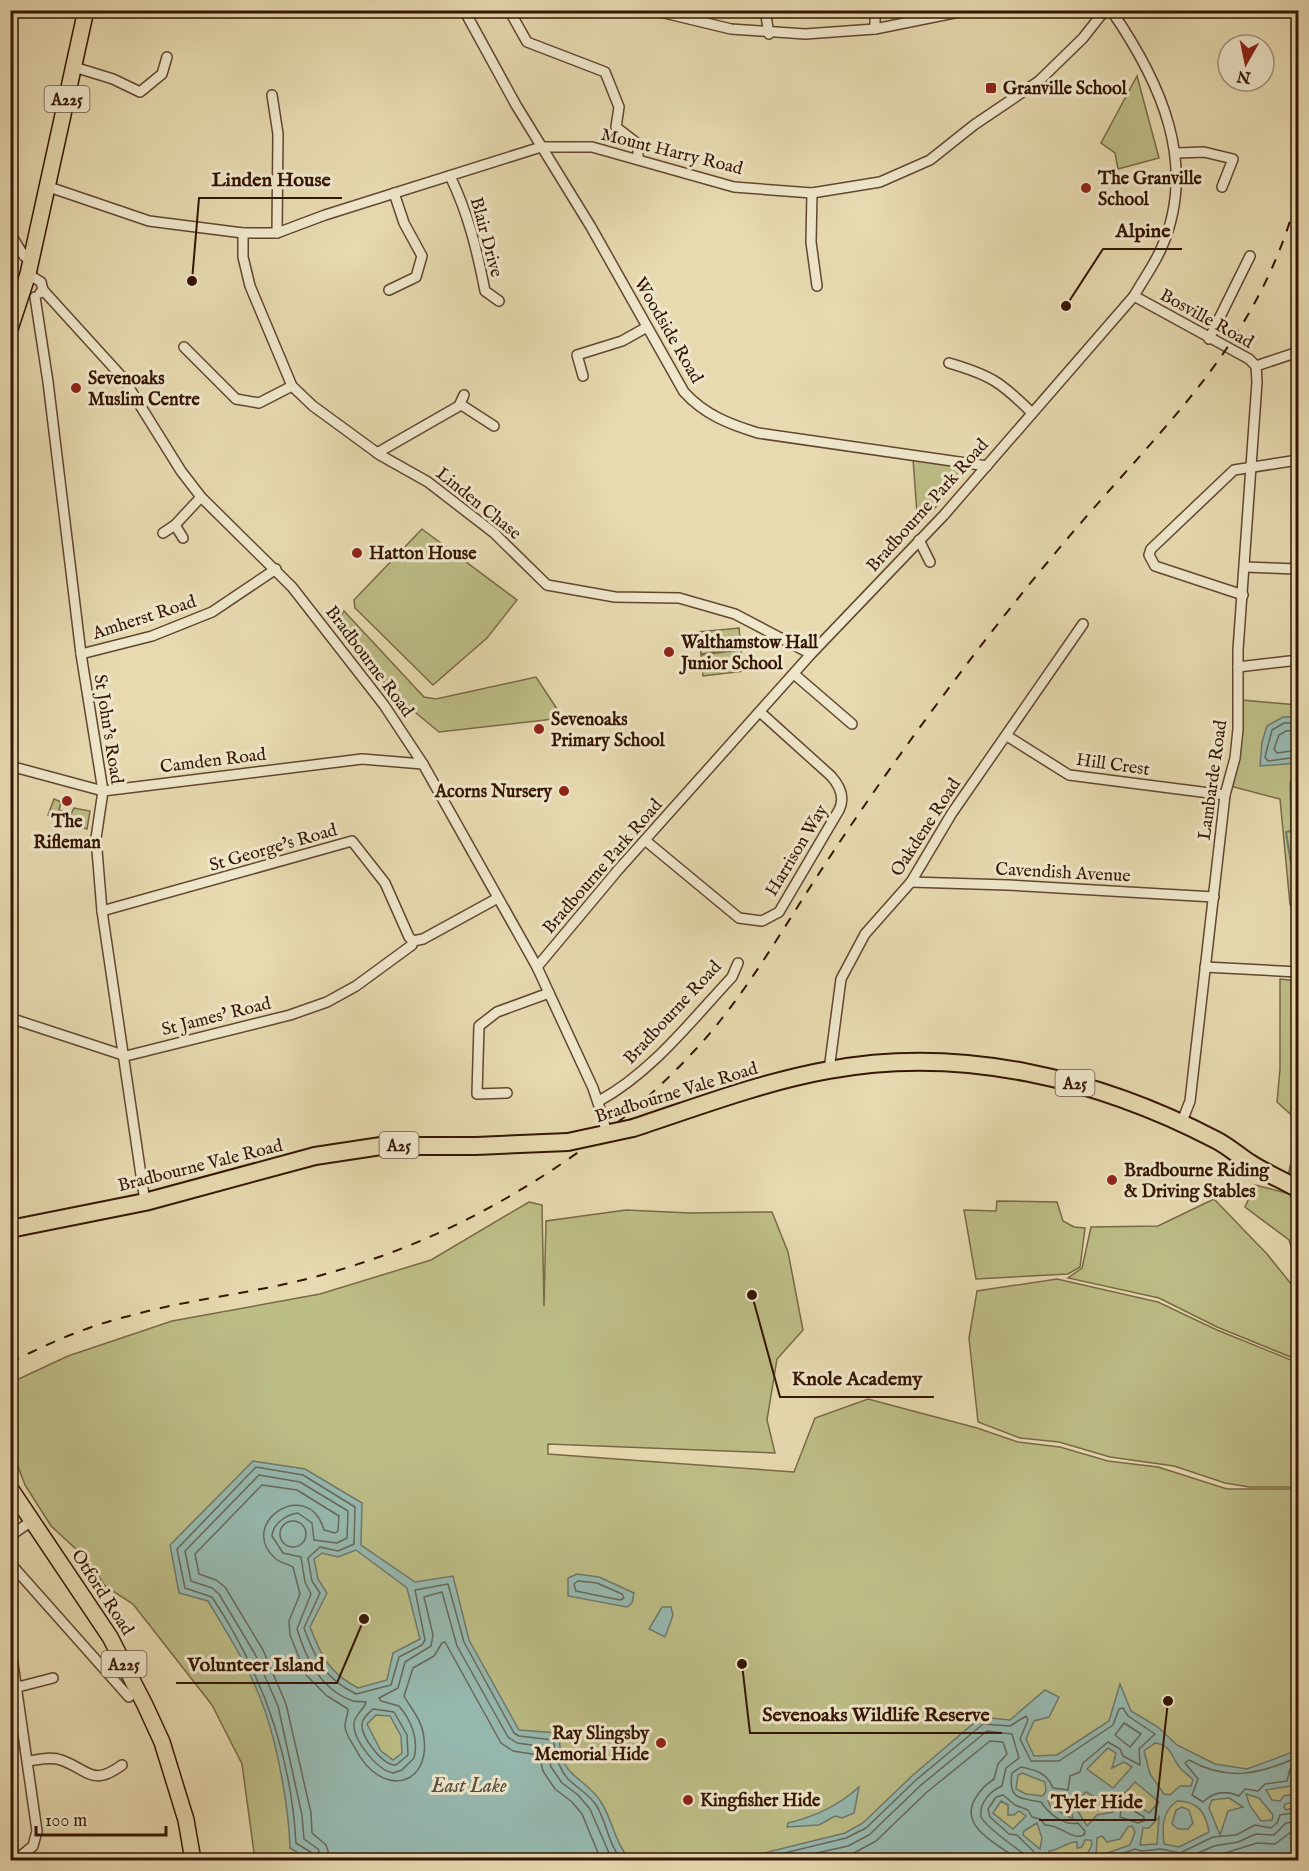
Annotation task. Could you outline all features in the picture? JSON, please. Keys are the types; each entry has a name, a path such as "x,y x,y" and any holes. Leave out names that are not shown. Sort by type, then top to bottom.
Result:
{"highway":[{"name":"Bradbourne Vale Road","path":"10,1229 145,1202 286,1162 381,1146 476,1146 568,1142 633,1128 777,1082 829,1070 893,1063 943,1063 997,1067 1066,1080 1181,1124 1218,1141 1253,1165 1299,1189"}],"main road":[{"name":"A225","path":"10,329 28,296 30,267 86,10"},
{"name":"Otford Road","path":"10,1488 110,1637 146,1705 162,1742 186,1820 193,1860"}],"street":[{"name":"Woodside Road","path":"464,10 684,392 697,406 733,426 798,440 987,466"},
{"path":"509,10 527,42 605,72 619,107 616,126 638,144 638,159"},
{"path":"652,10 709,26 769,34 876,29 959,12 1037,10"},
{"path":"765,10 769,34"},
{"path":"876,10 876,29"},
{"path":"920,21 922,10"},
{"path":"1072,10 1106,12"},
{"name":"Mount Harry Road","path":"49,187 149,221 243,233 277,233 541,147 592,147 734,187 812,193 880,182 930,160 974,125 1039,81 1106,12"},
{"name":"Bradbourne Park Road","path":"537,967 811,654 987,466 1031,412 1134,296 1162,248 1172,216 1177,198 1177,153 1160,97 1132,40 1106,12"},
{"path":"74,67 113,79 140,92 162,74 166,57"},
{"path":"272,95 280,182 277,233"},
{"path":"276,123 286,120"},
{"path":"1177,153 1204,152 1233,159 1222,187"},
{"name":"Blair Drive","path":"450,176 465,207 478,251 485,291 499,301"},
{"path":"389,290 416,277 427,255 404,223 394,193"},
{"path":"812,193 811,242 817,286"},
{"name":"Bradbourne Road","path":"10,233 41,282 43,290 123,378 181,471 201,497 276,569 332,634 384,705 423,764 496,899 537,967 598,1101 607,1134"},
{"name":"Linden Chase","path":"243,233 243,257 250,286 292,386 312,406 377,453 428,482 494,533 547,585 615,597 679,598 735,614 811,654"},
{"path":"1209,339 1250,256"},
{"path":"28,296 43,290"},
{"name":"St John's Road","path":"28,296 49,386 81,654 103,791 96,838 102,911 126,1056 145,1202"},
{"name":"Bosville Road","path":"1134,296 1249,359 1256,366 1299,352"},
{"path":"583,376 577,355 622,341 648,327"},
{"path":"184,347 236,399 259,403 292,386"},
{"path":"949,363 985,374 1005,386 1031,412"},
{"name":"Lambarde Road","path":"1181,1124 1190,1101 1225,795 1238,737 1238,667 1257,382 1256,366"},
{"path":"377,453 462,399 494,426"},
{"path":"1242,595 1160,569 1151,562 1149,555 1151,549 1234,470 1299,460"},
{"path":"162,532 175,525 201,497"},
{"path":"175,525 183,538"},
{"path":"919,540 930,562"},
{"path":"1245,567 1299,569"},
{"name":"Amherst Road","path":"81,654 152,636 212,612 276,569"},
{"name":"Oakdene Road","path":"829,1070 841,979 865,934 911,882 952,813 1083,624"},
{"path":"1238,667 1299,660"},
{"path":"794,674 852,724"},
{"name":"Harrison Way","path":"646,841 739,918 762,921 779,912 839,810 842,798 839,786 831,776 760,712"},
{"name":"Hill Crest","path":"1007,736 1069,776 1225,795"},
{"name":"Camden Road","path":"10,766 103,791 362,759 423,764"},
{"name":"St George's Road","path":"102,911 352,841 385,883 409,937 413,941"},
{"name":"Cavendish Avenue","path":"911,882 1214,897"},
{"path":"413,941 423,939 496,899"},
{"name":"St James' Road","path":"126,1056 290,1015 327,1002 356,986 412,945 413,941"},
{"name":"Bradbourne Road","path":"598,1101 617,1091 655,1060 732,977 738,963"},
{"path":"1205,967 1299,972"},
{"path":"507,1093 477,1094 479,1026 496,1012 549,993"},
{"path":"10,1018 126,1056"},
{"path":"10,1536 33,1520"},
{"path":"10,1563 129,1697"},
{"path":"10,1642 38,1831 29,1853 16,1860"},
{"path":"18,1687 53,1678"},
{"path":"28,1761 61,1760 85,1774 108,1775 122,1765"},
{"path":"108,1775 113,1785"}],"green space":[{"path":"1137,76 1159,158 1118,169 1115,153 1101,143"},
{"path":"913,459 972,466 918,527"},
{"path":"422,529 517,600 487,638 433,685 355,608 354,600"},
{"path":"344,611 424,697 436,699 536,677 563,718 439,732 398,698 334,625"},
{"path":"739,628 741,649 701,654 698,632"},
{"path":"741,650 744,671 703,676 701,655"},
{"path":"1242,700 1298,705 1298,965 1296,964 1296,921 1290,904 1280,799 1230,786"},
{"path":"54,799 61,802 59,810 71,814 74,808 90,811 87,829 48,815"},
{"path":"1280,979 1298,981 1298,1121 1277,1102 1280,1069"},
{"path":"1298,1130 1298,1183 1288,1176"},
{"path":"1255,1185 1298,1196 1298,1269 1289,1240 1245,1207"},
{"path":"1214,1199 1267,1254 1296,1290 1298,1360 1217,1327 1159,1298 1068,1278 1082,1268 1091,1227 1158,1226"},
{"path":"997,1201 1057,1202 1063,1221 1074,1227 1085,1228 1080,1267 1068,1274 976,1279 964,1210 996,1211"},
{"path":"529,1202 542,1205 544,1306 546,1221 626,1210 690,1213 772,1212 788,1252 803,1330 777,1359 767,1420 775,1453 548,1444 548,1454 794,1472 815,1418 868,1399 977,1428 1018,1442 1060,1447 1108,1461 1158,1467 1227,1489 1298,1489 1298,1860 255,1860 242,1764 212,1705 133,1604 105,1586 89,1561 51,1526 25,1485 11,1448 10,1383 68,1356 172,1321 320,1294 431,1260"},
{"path":"1057,1279 1158,1302 1217,1330 1296,1362 1298,1487 1249,1487 1225,1483 1174,1466 1110,1457 1059,1442 1020,1438 978,1422 969,1338 977,1291"}],"water":[{"path":"1283,717 1298,717 1298,763 1260,766 1262,742 1267,726"},
{"path":"1298,778 1298,835 1291,831 1290,782"},
{"name":"East Lake","path":"253,1461 305,1469 362,1503 361,1545 415,1582 453,1576 469,1640 519,1730 558,1733 563,1761 571,1772 597,1796 630,1860 310,1860 290,1848 288,1815 278,1760 260,1697 240,1654 208,1601 179,1593 170,1545","holes":["356,1550 407,1588 420,1639 393,1653 387,1680 358,1688 340,1676 327,1663 310,1627 327,1593 318,1579 314,1559 322,1553 338,1557","376,1715 390,1716 401,1736 402,1753 393,1760 381,1751 367,1724"]},
{"path":"577,1574 599,1577 634,1593 632,1603 627,1607 568,1596 568,1578"},
{"path":"662,1607 671,1607 673,1615 665,1637 649,1629"},
{"path":"1120,1684 1131,1711 1158,1727 1177,1745 1215,1764 1247,1769 1298,1750 1298,1771 1295,1772 1298,1777 1298,1792 1291,1786 1266,1790 1272,1800 1280,1801 1284,1796 1298,1793 1298,1801 1285,1804 1284,1807 1286,1810 1298,1806 1298,1860 1084,1860 1092,1845 1091,1840 1085,1840 1082,1847 1077,1848 1077,1842 1073,1842 1049,1851 1052,1856 1064,1860 736,1860 845,1833 863,1823 913,1775 981,1717 1010,1720 1045,1690 1059,1697 1049,1717 1034,1721 1026,1739 1034,1756 1057,1755 1109,1721","holes":["1155,1743 1169,1750 1179,1766 1193,1780 1191,1786 1180,1786 1170,1795 1164,1794 1150,1774 1144,1751","1108,1748 1116,1753 1112,1768 1124,1762 1132,1767 1113,1788 1087,1769","1022,1773 1045,1782 1046,1791 1043,1796 1026,1794 1016,1789 1018,1775","1135,1782 1159,1802 1149,1813 1123,1795","1086,1792 1097,1798 1103,1793 1107,1796 1104,1801 1114,1807 1113,1812 1097,1815 1087,1826 1073,1803 1082,1802 1082,1796","1060,1793 1069,1799 1073,1819 1051,1807 1048,1801 1052,1796","1246,1794 1259,1798 1273,1815 1272,1820 1261,1821 1250,1806","1229,1798 1243,1807 1228,1811 1220,1835 1209,1808 1212,1800","1001,1801 1008,1805 1008,1815 1014,1815 1019,1811 1026,1816 1013,1829 993,1813","1177,1801 1190,1803 1200,1809 1206,1819 1209,1832 1179,1847 1164,1844 1163,1825 1166,1815","1159,1817 1157,1844 1140,1845 1143,1828 1149,1828","1037,1823 1042,1838 1040,1849 1023,1835 1024,1831","1132,1826 1135,1832 1130,1845 1096,1857 1097,1838 1102,1836 1107,1842 1120,1839 1128,1827"]},
{"path":"859,1787 854,1813 842,1818 835,1816 819,1825 787,1827 788,1823 817,1814 835,1805"},
{"path":"1182,1807 1189,1810 1193,1823 1188,1829 1178,1829 1172,1824 1176,1810"}],"waterway":[{"path":"1295,764 1298,772"},
{"path":"1291,831 1286,832 1298,907"}],"railway":[{"path":"10,1363 68,1336 114,1320 169,1306 318,1276 400,1249 478,1214 556,1168 606,1132 652,1093 696,1049 741,993 870,797 989,636 1060,547 1179,411 1209,373 1237,334 1261,291 1281,245 1298,194"}],"place":[{"name":"Granville School","path":"991,88"},
{"name":"The Granville School","path":"1086,188"},
{"name":"Linden House","path":"192,281"},
{"name":"Alpine","path":"1066,306"},
{"name":"Sevenoaks Muslim Centre","path":"76,388"},
{"name":"Hatton House","path":"357,553"},
{"name":"Walthamstow Hall Junior School","path":"669,652"},
{"name":"Sevenoaks Primary School","path":"539,729"},
{"name":"Acorns Nursery","path":"564,791"},
{"name":"The Rifleman","path":"67,801"},
{"name":"Bradbourne Riding & Driving Stables","path":"1112,1180"},
{"name":"Knole Academy","path":"752,1295"},
{"name":"Volunteer Island","path":"364,1619"},
{"name":"Sevenoaks Wildlife Reserve","path":"742,1664"},
{"name":"Tyler Hide","path":"1168,1701"},
{"name":"Ray Slingsby Memorial Hide","path":"661,1743"},
{"name":"Kingfisher Hide","path":"688,1800"}]}
